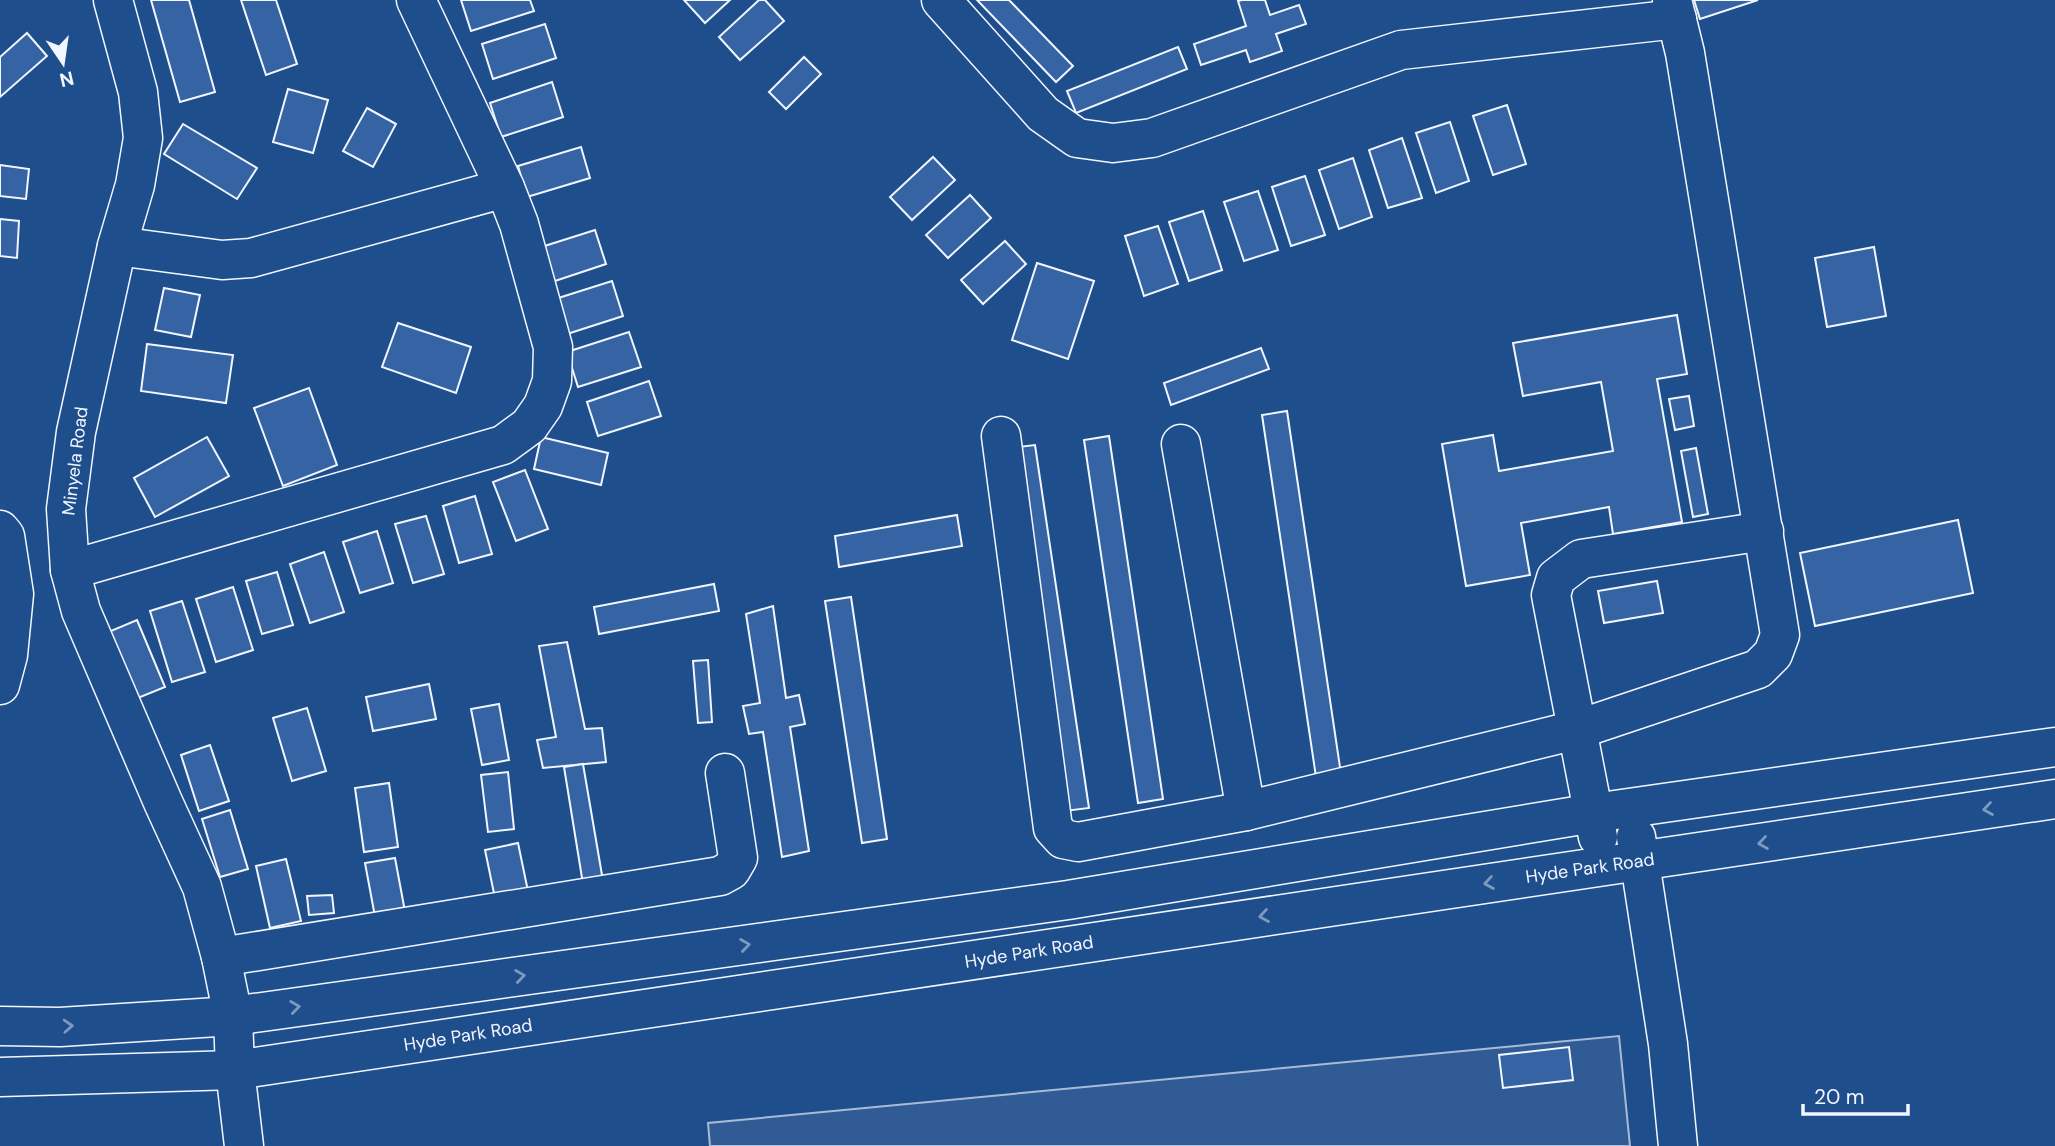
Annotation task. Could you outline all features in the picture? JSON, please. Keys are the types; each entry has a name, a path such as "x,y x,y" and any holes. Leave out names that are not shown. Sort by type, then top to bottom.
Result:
{"street":[{"name":"Minyela Road","path":"113,0 138,92 143,138 135,185 117,246 76,432 66,509 70,570 81,611 202,887 222,957 233,1016 235,1070 244,1146"},
{"path":"70,570 503,445 529,426 543,407 552,381 553,347 519,224 505,188 416,0"},
{"path":"941,0 1043,114 1077,138 1113,143 1152,138 1401,50 1674,10 1685,53 1780,635 1773,654 1758,669 1576,730 1246,811 1078,842 1062,839 1053,828 1001,436"},
{"path":"117,246 222,260 251,258 505,188"},
{"path":"1181,444 1246,811"},
{"path":"0,530 5,536 14,594 8,655 0,685"},
{"path":"1678,1146 1668,1044 1621,864 1594,813 1551,595 1556,578 1581,559 1764,531"},
{"path":"0,1026 60,1027 233,1016 1068,900 1632,807 2055,747"},
{"path":"222,957 720,876 731,870 738,858 724,773"},
{"name":"Hyde Park Road","path":"0,1077 235,1070 2055,799"},
{"path":"1621,864 1632,807"}],"shaded area":[{"path":"1619,1036 1630,1146 710,1146 708,1123"}],"building":[{"path":"151,0 189,0 215,92 180,102"},
{"path":"241,0 276,0 297,64 266,75"},
{"path":"461,0 530,0 534,11 471,31"},
{"path":"684,0 730,0 705,23"},
{"path":"759,0 765,0 784,21 740,60 719,37"},
{"path":"977,0 1009,0 1073,66 1056,82"},
{"path":"1265,0 1270,15 1299,5 1306,24 1276,34 1282,51 1250,62 1246,50 1201,65 1194,44 1246,26 1238,1"},
{"path":"1694,0 1758,0 1700,19"},
{"path":"545,24 556,58 493,79 482,44"},
{"path":"27,33 47,56 0,97 0,57"},
{"path":"1178,47 1187,69 1076,113 1067,91"},
{"path":"804,57 821,74 786,109 769,92"},
{"path":"552,82 563,117 501,137 490,103"},
{"path":"288,89 328,100 313,153 273,142"},
{"path":"1507,105 1526,164 1493,175 1473,116"},
{"path":"367,108 396,124 373,167 343,151"},
{"path":"1450,122 1469,181 1436,193 1416,133"},
{"path":"183,124 257,168 237,199 164,154"},
{"path":"1402,138 1422,198 1388,208 1369,150"},
{"path":"581,147 590,178 527,197 518,166"},
{"path":"933,157 955,180 912,220 890,197"},
{"path":"1353,158 1372,217 1339,229 1319,170"},
{"path":"0,165 29,169 26,199 0,196"},
{"path":"1305,176 1325,235 1291,246 1272,187"},
{"path":"1258,191 1278,250 1244,261 1224,202"},
{"path":"970,195 991,218 948,258 926,235"},
{"path":"1203,211 1222,270 1189,281 1169,222"},
{"path":"0,219 19,221 17,258 0,256"},
{"path":"1158,226 1178,284 1144,296 1125,236"},
{"path":"595,230 606,264 543,285 532,250"},
{"path":"1005,241 1026,264 983,304 961,280"},
{"path":"1874,247 1886,316 1827,327 1815,258"},
{"path":"1037,263 1094,281 1068,359 1012,340"},
{"path":"612,281 623,316 561,336 549,301"},
{"path":"164,288 200,295 191,337 155,330"},
{"path":"1677,315 1687,374 1657,379 1682,522 1613,534 1609,507 1521,523 1530,575 1466,586 1442,444 1493,435 1499,471 1613,451 1601,382 1523,396 1513,343"},
{"path":"398,323 471,347 456,393 382,367"},
{"path":"629,332 641,367 578,387 567,352"},
{"path":"147,344 233,355 226,403 141,391"},
{"path":"1261,348 1269,369 1171,405 1164,383"},
{"path":"649,381 661,416 598,436 587,402"},
{"path":"309,388 337,465 283,486 254,408"},
{"path":"1689,396 1694,426 1675,430 1669,399"},
{"path":"1287,411 1341,774 1316,777 1262,415"},
{"path":"1109,436 1163,799 1138,803 1084,440"},
{"path":"207,437 229,476 155,517 134,478"},
{"path":"541,437 608,453 601,485 534,469"},
{"path":"1035,445 1089,808 1065,811 1010,448"},
{"path":"1696,448 1708,514 1693,517 1681,451"},
{"path":"525,470 548,529 516,541 493,482"},
{"path":"475,496 492,554 459,563 443,506"},
{"path":"957,515 962,546 839,567 835,536"},
{"path":"426,516 444,574 413,583 395,524"},
{"path":"1958,520 1973,593 1815,626 1800,553"},
{"path":"377,531 393,583 360,593 343,542"},
{"path":"324,552 344,612 310,623 290,564"},
{"path":"277,572 293,625 262,634 246,581"},
{"path":"1657,581 1663,613 1604,623 1598,591"},
{"path":"714,584 719,611 599,634 594,607"},
{"path":"233,587 253,650 216,662 196,599"},
{"path":"851,597 887,839 862,843 825,601"},
{"path":"182,601 205,672 172,682 150,611"},
{"path":"773,606 786,698 799,695 805,724 790,727 809,851 782,857 763,732 749,734 743,706 760,703 746,614"},
{"path":"137,620 165,687 133,700 106,633"},
{"path":"567,642 585,729 602,728 606,762 543,768 537,740 556,737 539,646"},
{"path":"708,660 712,722 698,723 693,661"},
{"path":"429,684 436,719 373,731 366,697"},
{"path":"499,704 509,760 482,765 471,709"},
{"path":"307,708 326,771 292,781 273,718"},
{"path":"210,745 229,801 199,811 181,755"},
{"path":"583,764 603,881 583,884 564,767"},
{"path":"508,772 514,829 488,832 481,775"},
{"path":"389,783 398,847 364,852 355,788"},
{"path":"230,810 248,869 220,877 202,819"},
{"path":"518,843 529,896 496,903 485,850"},
{"path":"395,858 406,917 376,922 365,863"},
{"path":"286,859 301,921 270,928 256,866"},
{"path":"332,895 334,913 309,915 307,896"},
{"path":"1569,1047 1573,1080 1503,1088 1499,1055"}]}
